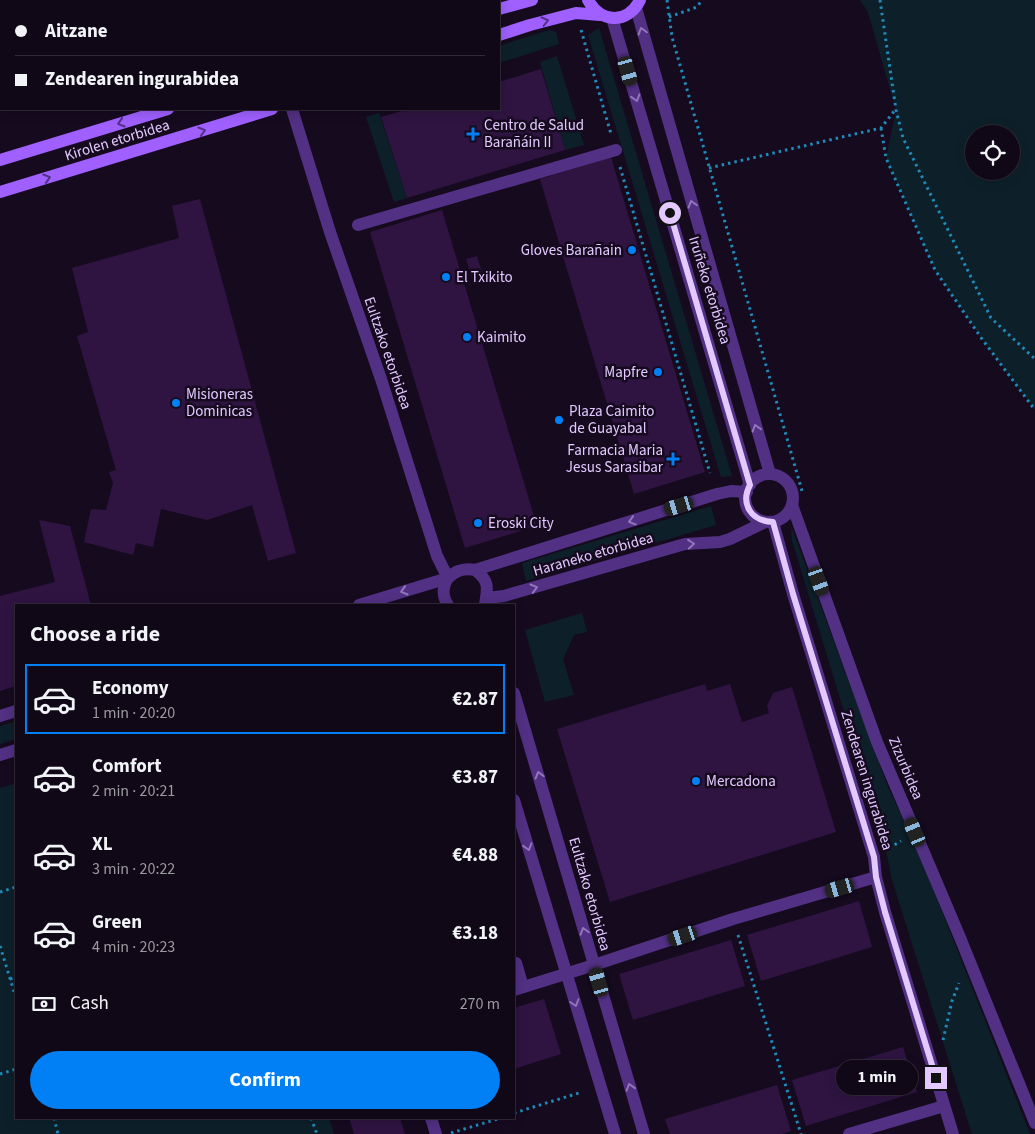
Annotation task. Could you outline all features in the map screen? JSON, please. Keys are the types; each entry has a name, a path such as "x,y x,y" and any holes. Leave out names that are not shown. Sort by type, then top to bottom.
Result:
{"main road":[{"path":"500,9 532,0"},
{"path":"588,0 593,9 606,16"},
{"path":"500,35 576,13 621,17 629,14 638,4"},
{"name":"Kirolen etorbidea","path":"0,160 140,113 161,110"},
{"name":"Kirolen etorbidea","path":"0,192 269,110"}],"street":[{"name":"Iruñeko etorbidea","path":"638,4 770,474"},
{"name":"Iruñeko etorbidea","path":"606,16 748,488"},
{"name":"Eultzako etorbidea","path":"292,110 330,232 381,379 437,556 448,578"},
{"path":"358,225 616,150"},
{"path":"770,474 778,476 790,486 793,493 792,505 787,515 769,522 758,519 747,507 746,499 748,488 756,479 770,474"},
{"name":"Haraneko etorbidea","path":"363,604 448,578 460,569 468,568 475,570 716,494 748,488"},
{"name":"Zizurbidea","path":"792,505 876,742 968,958 1035,1123"},
{"name":"Haraneko etorbidea","path":"485,603 684,544 720,542 769,522"},
{"name":"Zendearen ingurabidea","path":"769,522 874,857 876,877 885,912 953,1134"},
{"path":"475,570 486,580 488,587 485,603"},
{"path":"448,578 444,584 444,597 448,604"},
{"name":"Eultzako etorbidea","path":"515,696 644,1134"},
{"path":"0,716 15,711"},
{"path":"0,755 15,750"},
{"path":"515,803 616,1134"},
{"path":"516,963 518,988 734,919 876,877"},
{"path":"849,1134 944,1106"},
{"path":"431,1119 436,1134"}],"path":[{"path":"667,0 672,37 802,490 801,507 796,517"},
{"path":"669,17 697,7 702,0"},
{"path":"880,0 896,110 904,138 991,318 1035,359"},
{"path":"580,28 710,473"},
{"path":"710,168 881,128 896,110"},
{"path":"881,128 886,158 935,270 982,339 1035,410"},
{"path":"0,892 15,887"},
{"path":"738,934 801,1134"},
{"path":"0,946 15,995"},
{"path":"943,1040 952,1001 968,958"},
{"path":"10,979 15,977"},
{"path":"0,1074 15,1069"},
{"path":"515,1114 582,1092"},
{"path":"54,1119 58,1134"},
{"path":"311,1119 317,1134"},
{"path":"448,1134 498,1119"}],"shaded area":[{"path":"860,0 1035,0 1035,410 982,339 935,270 886,158 896,110 868,12"},
{"path":"599,28 732,476 721,477 588,35"},
{"path":"549,30 556,32 559,44 500,63 500,46"},
{"path":"557,56 584,145 565,150 540,62"},
{"path":"379,113 407,198 394,202 366,117"},
{"path":"711,506 716,525 526,581 522,563"},
{"path":"791,526 888,787 918,851 1030,1134 972,1134 892,880 886,850 792,540"},
{"path":"582,613 587,632 574,635 563,659 574,695 545,702 525,630"},
{"path":"15,721 15,739 0,744 0,726"},
{"path":"15,783 15,1119 329,1119 334,1134 0,1134 0,788"}],"building":[{"name":"Centro de Salud Barañáin II","path":"541,69 565,150 407,198 381,117 406,110 500,110 500,82"},
{"path":"611,157 705,472 634,494 540,179"},
{"name":"Misioneras Dominicas","path":"200,199 296,553 268,561 252,505 207,520 161,509 153,547 136,543 133,555 84,542 91,509 106,510 113,483 109,472 116,470 77,336 88,332 72,268 179,238 172,206"},
{"path":"442,210 537,526 465,548 370,232"},
{"path":"477,256 483,275 472,278 466,259"},
{"path":"39,520 70,526 91,604 15,604 15,686 0,691 0,596 55,582"},
{"name":"Mercadona","path":"705,684 707,691 730,684 742,722 769,713 767,706 773,693 792,687 836,832 610,902 557,729"},
{"path":"859,901 872,947 761,981 747,935"},
{"path":"731,940 745,986 633,1020 619,974"},
{"path":"544,999 561,1054 515,1069 515,1008"},
{"path":"903,1047 917,1092 806,1126 792,1080"},
{"path":"777,1085 791,1131 782,1134 670,1134 665,1119"},
{"path":"349,1119 400,1119 405,1134 354,1134"}],"place":[{"name":"Centro de Salud Barañáin II","path":"473,134"},
{"name":"Gloves Barañain","path":"632,250"},
{"name":"El Txikito","path":"446,277"},
{"name":"Kaimito","path":"467,337"},
{"name":"Mapfre","path":"658,372"},
{"name":"Misioneras Dominicas","path":"176,403"},
{"name":"Plaza Caimito de Guayabal","path":"559,420"},
{"name":"Farmacia Maria Jesus Sarasibar","path":"673,459"},
{"name":"Eroski City","path":"478,523"},
{"name":"Mercadona","path":"696,781"}],"route":[{"path":"670,213 750,485 746,492 747,507 758,519 765,522 773,522 793,594 874,857 876,877 885,912 936,1078"}]}
